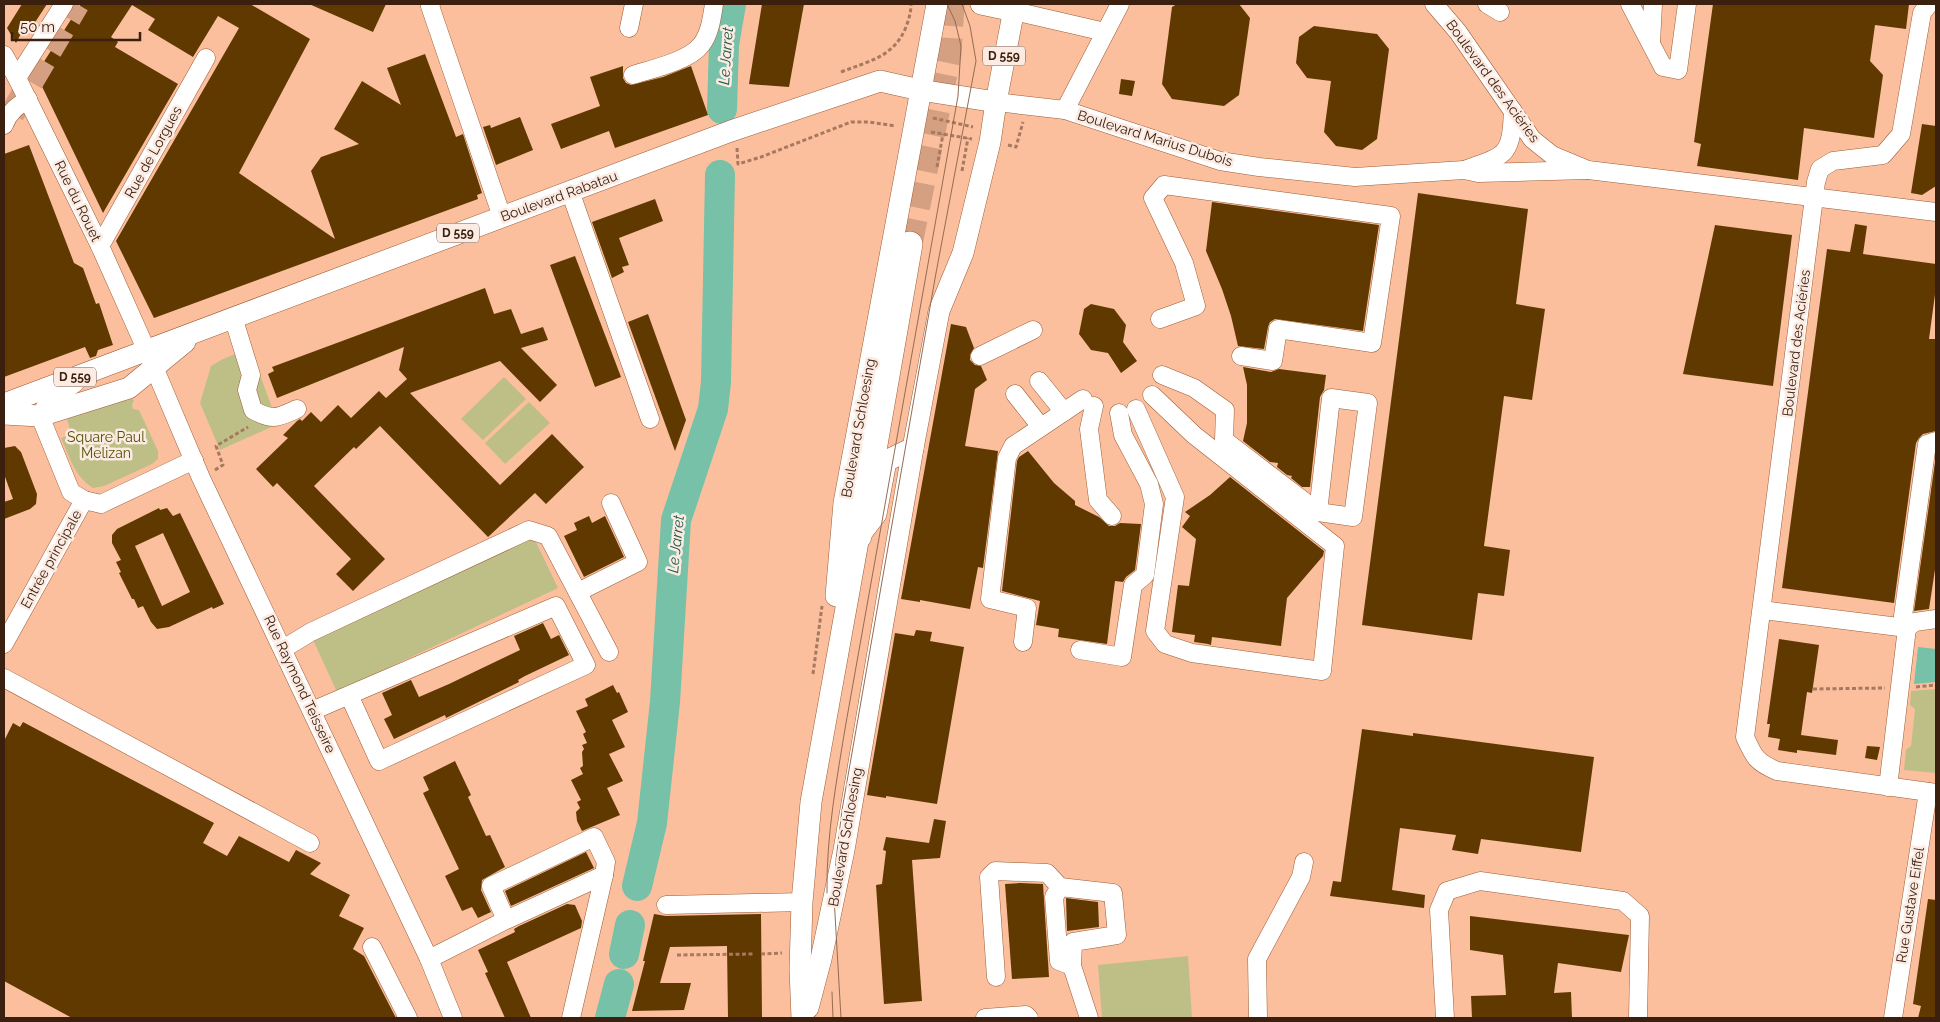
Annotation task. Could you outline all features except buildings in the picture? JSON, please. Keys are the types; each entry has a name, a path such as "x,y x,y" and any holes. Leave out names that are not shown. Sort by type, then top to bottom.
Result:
{"highway":[{"path":"859,536 910,244"}],"main road":[{"name":"Boulevard Schloesing","path":"817,767 812,733 835,599 844,502 937,4"},
{"path":"982,4 1015,7"},
{"name":"D 559","path":"920,90 996,102 1015,7"},
{"name":"Boulevard Rabatau","path":"4,414 40,416 129,388 151,359 201,330 723,134 880,81 920,90"},
{"name":"Boulevard Schloesing","path":"806,1018 821,959 844,850 913,448 940,311 963,253 990,142 996,102"},
{"name":"Boulevard Rabatau","path":"4,404 111,363 151,359"},
{"name":"Boulevard Schloesing","path":"802,1018 800,969 802,902 811,802 859,536 876,514 886,461 913,448"}],"street":[{"path":"17,78 64,4"},
{"path":"431,4 433,16 502,217"},
{"path":"629,28 634,4"},
{"path":"633,75 692,54 702,44 711,21 714,4"},
{"path":"1065,110 1120,4"},
{"name":"Boulevard des Aciéries","path":"1434,4 1458,32 1532,139 1552,155 1588,170 1815,197 1745,736 1751,751 1762,765 1777,771 1932,793"},
{"path":"1630,4 1663,66 1678,70 1687,4"},
{"path":"1651,44 1653,4"},
{"path":"1928,4 1922,13 1901,134 1883,155 1833,161 1820,169 1816,182 1815,197 1936,212"},
{"path":"1015,7 1105,32"},
{"name":"Rue du Rouet","path":"4,55 28,99 100,246 151,359"},
{"name":"Rue de Lorgues","path":"100,246 206,58"},
{"path":"4,125 8,116 17,106 28,99"},
{"name":"Boulevard Marius Dubois","path":"996,102 1065,110 1220,161 1355,177 1464,170 1498,158 1507,148 1512,136 1513,111"},
{"name":"Boulevard Marius Dubois","path":"1464,170 1478,173 1588,170"},
{"path":"1160,319 1196,306 1184,263 1153,198 1164,185 1391,216 1372,343 1278,330 1273,361 1241,356"},
{"path":"570,191 650,419"},
{"path":"234,317 251,375 247,390 253,410 265,416 275,418 297,409"},
{"path":"980,356 1033,330"},
{"name":"Rue Raymond Teisseire","path":"151,359 201,478 429,958 453,1018"},
{"name":"Boulevard Rabatau","path":"40,416 46,404 55,396 111,363"},
{"path":"1162,375 1194,388 1225,410 1224,440 1318,512 1353,517 1368,403 1331,398 1318,512"},
{"path":"1039,381 1064,412"},
{"path":"1015,394 1041,427"},
{"path":"1080,650 1122,658 1133,585 1145,575 1154,504 1148,484 1123,435 1127,411 1175,498 1156,631 1160,638 1165,644 1192,653 1322,671 1335,546 1194,435 1152,395"},
{"path":"1022,642 1027,608 990,599 1007,458 1013,446 1064,412 1088,403 1089,429 1098,500 1112,516"},
{"path":"40,416 71,492 84,500 101,504 194,460"},
{"path":"1888,787 1907,628 1903,616 1927,444 1936,441"},
{"name":"Entrée principale","path":"4,644 84,500"},
{"path":"578,592 638,562 611,503"},
{"path":"283,649 311,632 529,530 548,536 609,652"},
{"path":"312,711 556,606 586,665 379,761 349,696"},
{"path":"1762,610 1907,628 1915,622 1936,619"},
{"path":"4,678 310,843"},
{"name":"Rue Gustave Eiffel","path":"1893,1018 1932,793"},
{"path":"506,920 491,886 594,837 606,862 571,1018"},
{"path":"1258,1018 1257,959 1301,877 1304,862"},
{"path":"996,977 989,877 995,871 1047,873 1060,886 1113,892 1117,935 1074,942 1072,966 1089,1018"},
{"path":"429,958 604,875"},
{"path":"1445,1018 1439,910 1447,891 1480,881 1623,901 1640,916 1638,1018"},
{"path":"1060,886 1054,897 1059,961 1072,966"},
{"path":"666,906 802,902"},
{"path":"372,947 408,1018"},
{"path":"985,1018 1026,1015 1029,1018"}],"path":[{"path":"935,133 976,140"},
{"path":"937,167 943,134"},
{"path":"962,172 968,138"},
{"path":"201,478 224,465 216,446 265,416"},
{"path":"1813,689 1900,688 1936,685"},
{"path":"762,954 782,953 782,944"},
{"path":"677,955 753,954"}],"green space":[{"path":"250,348 278,424 220,450 200,403 211,366"},
{"path":"504,377 526,399 483,440 461,419"},
{"name":"Square Paul Melizan","path":"128,397 134,400 133,409 139,410 158,451 158,459 152,464 104,486 93,488 77,472 61,438 67,436 70,430 67,419"},
{"path":"529,402 550,423 505,464 485,443"},
{"path":"533,536 558,588 337,692 313,640"},
{"path":"1936,689 1936,773 1904,770 1906,750 1911,746 1915,709 1910,705 1911,691"},
{"path":"1188,956 1192,1018 1102,1018 1098,965"}],"shaded area":[{"path":"1918,647 1936,649 1936,682 1914,684"}],"waterway":[{"name":"Le Jarret","path":"722,109 724,45 731,4"},
{"name":"Le Jarret","path":"637,886 652,823 665,702 676,520 713,409 716,382 720,175"},
{"name":"Le Jarret","path":"624,954 630,925"},
{"name":"Le Jarret","path":"610,1018 619,984"}],"tunnel":[{"path":"12,114 77,4"},
{"path":"910,244 949,54 952,4"}],"tram line":[{"path":"827,893 828,850 839,765 958,96 961,46 955,21 947,4"},
{"path":"841,1018 834,897 836,860 842,810 936,273 976,61 970,26 962,4"},
{"path":"832,992 833,1018"}]}
